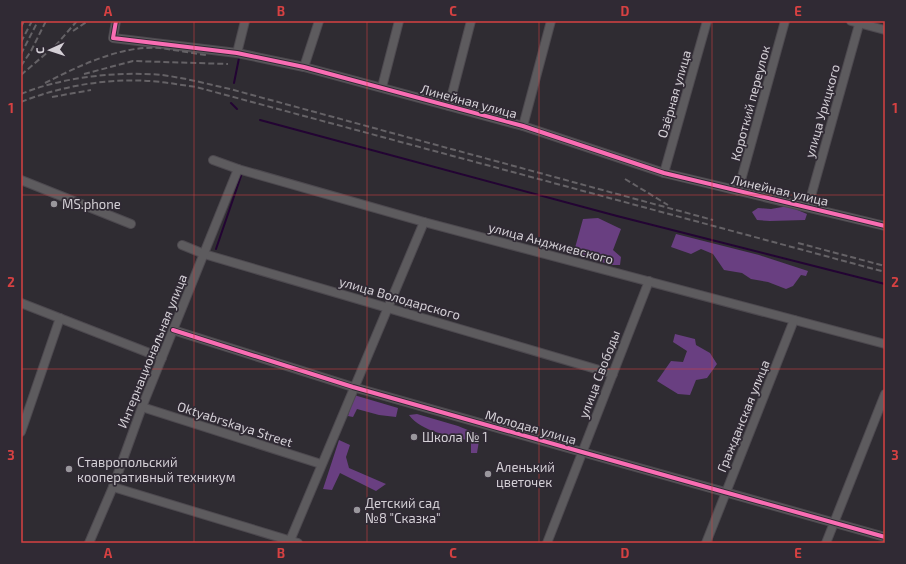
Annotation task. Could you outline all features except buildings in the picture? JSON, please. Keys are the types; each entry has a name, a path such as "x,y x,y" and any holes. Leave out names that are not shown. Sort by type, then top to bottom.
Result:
{"street":[{"name":"Линейная улица","path":"116,21 113,38 237,53 304,67 523,126 664,173 885,225"},
{"path":"237,53 245,21"},
{"path":"304,67 319,21"},
{"path":"382,87 399,21"},
{"path":"450,106 471,21"},
{"path":"523,126 551,21"},
{"name":"Озёрная улица","path":"664,173 707,21"},
{"name":"Короткий переулок","path":"738,191 785,21"},
{"path":"857,22 885,30"},
{"name":"улица Урицкого","path":"808,207 857,22"},
{"name":"улица Анджиевского","path":"213,160 238,169 424,222 885,344"},
{"name":"Интернациональная улица","path":"89,543 113,487 142,407 238,169"},
{"path":"21,180 131,224"},
{"path":"289,542 424,222"},
{"name":"улица Володарского","path":"182,245 204,254 613,374"},
{"name":"улица Свободы","path":"547,543 649,281"},
{"path":"21,303 162,358"},
{"path":"21,432 60,318"},
{"name":"Гражданская улица","path":"706,543 794,320"},
{"name":"Молодая улица","path":"173,330 354,387 885,537"},
{"path":"826,543 885,394"},
{"name":"Oktyabrskaya Street","path":"142,407 321,464"},
{"path":"113,487 289,542 298,543"}],"shaded area":[{"path":"788,206 807,214 805,220 757,220 752,212 758,208 771,209"},
{"path":"598,218 621,229 613,250 621,257 620,265 611,265 573,255 583,219"},
{"path":"676,234 759,255 808,271 806,276 801,275 793,286 786,289 768,282 751,279 742,273 724,270 713,254 701,249 691,254 671,247"},
{"path":"675,334 695,339 696,345 710,353 717,364 707,378 696,380 690,395 678,394 657,381 671,361 683,362 687,351 673,342"},
{"path":"354,395 398,408 396,417 379,415 357,409 353,417 348,416"},
{"path":"417,414 458,426 480,435 477,453 471,453 471,441 446,435 421,426 409,415"},
{"path":"339,440 350,445 346,457 349,468 386,484 376,491 340,473 332,490 323,489"}],"waterway":[{"path":"234,83 239,58"},
{"path":"231,103 237,109"},
{"path":"260,120 617,216 885,284"},
{"path":"216,249 242,173"}],"railway":[{"path":"21,27 24,21"},
{"path":"21,42 32,21"},
{"path":"21,54 38,21"},
{"path":"21,66 31,51 46,21"},
{"path":"21,75 56,45 77,21"},
{"path":"73,31 88,21"},
{"path":"45,83 101,58 130,50 160,48 206,55"},
{"path":"84,74 133,61 228,64"},
{"path":"21,94 37,88 72,79 109,75 145,74 179,78 230,89 713,220"},
{"path":"21,102 36,96 84,84 101,82 134,80 196,87 885,272"},
{"path":"52,97 91,90"},
{"path":"625,179 668,205"},
{"path":"798,243 885,266"}],"cycle path":[{"path":"116,21 113,38 237,53 304,67 523,126 664,173 885,226"},
{"path":"173,330 353,387 885,537"}],"place":[{"name":"MS.phone","path":"54,204"},
{"name":"Школа № 1","path":"414,437"},
{"name":"Ставропольский кооперативный техникум","path":"69,469"},
{"name":"Аленький цветочек","path":"488,474"},
{"name":"Детский сад №8 \"Сказка\"","path":"357,510"}]}
